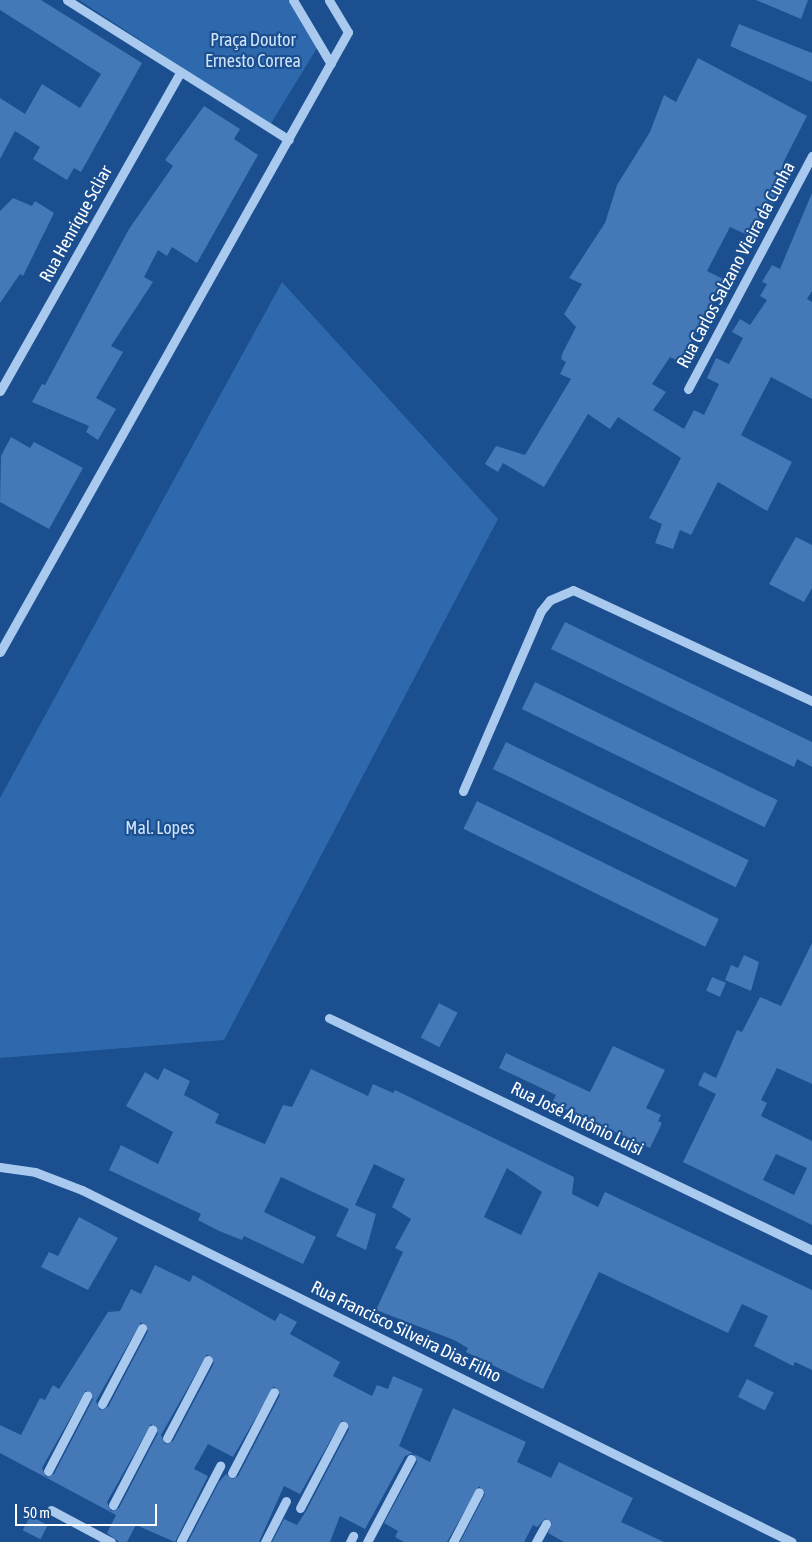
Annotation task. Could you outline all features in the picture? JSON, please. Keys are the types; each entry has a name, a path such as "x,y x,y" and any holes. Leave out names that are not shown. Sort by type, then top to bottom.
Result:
{"street":[{"path":"67,0 289,140"},
{"path":"293,0 330,64"},
{"path":"0,652 348,32 329,0"},
{"name":"Rua Henrique Scliar","path":"0,390 180,72"},
{"name":"Rua Carlos Salzano Vieira da Cunha","path":"688,390 812,156"},
{"path":"464,791 540,611 550,600 573,590 812,701"},
{"name":"Rua José Antônio Luisi","path":"329,1018 812,1250"},
{"name":"Rua Francisco Silveira Dias Filho","path":"0,1167 35,1172 82,1190 792,1542"},
{"path":"102,1404 142,1328"},
{"path":"167,1438 208,1360"},
{"path":"232,1472 274,1392"},
{"path":"48,1471 86,1396"},
{"path":"300,1508 343,1426"},
{"path":"113,1506 152,1430"},
{"path":"367,1542 411,1459"},
{"path":"181,1541 220,1466"},
{"path":"452,1542 479,1492"},
{"path":"265,1542 286,1501"},
{"path":"51,1510 110,1542"},
{"path":"536,1542 546,1524"}],"green space":[{"name":"Praça Doutor Ernesto Correa","path":"79,0 288,0 317,48 270,125"},
{"name":"Mal. Lopes","path":"282,282 498,519 224,1040 0,1058 0,798"}],"building":[{"path":"0,0 41,0 142,63 81,172 74,168 67,180 33,159 40,147 15,131 0,159 0,98 25,114 42,84 80,108 101,74 0,10"},
{"path":"756,0 808,0 801,19"},
{"path":"739,24 812,53 812,82 730,46"},
{"path":"698,58 807,116 783,163 792,167 785,186 781,184 770,211 765,209 752,237 730,227 707,271 727,281 680,362 670,357 652,384 666,392 653,410 684,429 694,410 704,415 719,384 707,378 716,358 729,364 743,338 732,332 740,319 750,325 767,300 760,296 767,284 762,282 772,265 780,269 812,193 812,291 807,299 812,302 812,399 771,377 741,435 792,462 767,511 718,482 691,535 680,530 673,549 655,543 662,524 649,518 681,458 618,417 610,429 588,414 544,487 503,463 498,472 485,464 496,446 525,455 571,379 560,374 566,362 561,359 576,327 564,314 582,284 569,278 605,223 617,185 650,132 664,95 676,102"},
{"path":"204,106 240,129 234,139 258,155 197,263 172,247 167,256 158,250 144,277 153,282 111,346 123,352 96,398 116,409 98,440 86,432 89,426 32,402 42,384 45,385 129,229 173,166 165,160"},
{"path":"13,198 32,206 35,201 54,213 23,276 20,274 0,303 0,211"},
{"path":"11,437 30,448 34,442 83,468 49,529 0,502 1,456"},
{"path":"796,537 812,545 812,588 804,602 769,584"},
{"path":"565,622 812,742 812,767 797,759 794,767 551,649"},
{"path":"535,682 778,800 765,827 522,709"},
{"path":"506,742 749,860 736,887 493,769"},
{"path":"477,801 719,919 705,947 463,829"},
{"path":"812,943 812,1084 777,1068 761,1100 767,1103 761,1116 812,1141 812,1225 683,1162 716,1094 698,1085 704,1072 716,1078 737,1030 742,1032 760,997 781,1006","holes":["776,1154 807,1168 794,1195 763,1180"]},
{"path":"744,955 759,962 751,991 725,980 731,965 738,968"},
{"path":"712,977 726,983 720,997 706,991"},
{"path":"439,1003 458,1013 439,1047 421,1037"},
{"path":"613,1046 665,1070 646,1108 661,1115 658,1121 662,1123 650,1148 552,1103 556,1095 499,1068 506,1053 590,1092"},
{"path":"164,1068 190,1081 184,1095 219,1114 215,1123 265,1144 283,1105 292,1107 311,1069 368,1096 373,1084 393,1093 395,1090 574,1177 572,1194 598,1207 605,1192 812,1290 812,1370 795,1362 793,1366 754,1346 768,1316 742,1304 728,1333 599,1272 543,1389 466,1352 468,1348 454,1340 376,1310 403,1252 395,1248 411,1219 392,1207 405,1179 374,1164 355,1205 376,1214 366,1250 336,1236 349,1209 281,1177 264,1212 316,1237 303,1264 244,1236 242,1240 219,1231 198,1220 201,1214 109,1170 121,1145 158,1164 173,1132 126,1106 145,1072 158,1080","holes":["507,1168 542,1192 521,1235 484,1217"]},
{"path":"79,1217 118,1238 88,1290 41,1267 49,1252 58,1256"},
{"path":"155,1265 190,1282 193,1275 275,1321 280,1313 297,1322 290,1334 340,1362 333,1376 372,1396 377,1385 388,1389 393,1376 423,1389 399,1446 413,1453 405,1456 365,1529 340,1516 330,1542 272,1542 284,1519 297,1525 306,1511 349,1429 342,1420 300,1494 284,1486 259,1542 188,1542 219,1482 226,1474 232,1479 238,1476 280,1395 274,1386 233,1457 208,1444 194,1469 208,1476 175,1542 136,1525 127,1542 119,1542 107,1533 116,1515 0,1453 0,1425 21,1435 40,1398 45,1400 53,1385 59,1389 108,1312 120,1311 131,1289 141,1294","holes":["141,1322 148,1331 108,1407 100,1410 96,1401","207,1354 214,1363 173,1441 165,1444 161,1435","86,1390 93,1399 54,1474 46,1477 42,1468","151,1424 158,1433 119,1508 111,1511 107,1502"]},
{"path":"747,1379 774,1393 765,1410 738,1397"},
{"path":"453,1408 526,1442 517,1462 551,1478 559,1462 633,1498 621,1522 664,1542 564,1542 548,1533 552,1523 546,1518 537,1527 533,1525 524,1542 460,1542 485,1494 479,1486 447,1542 404,1542 395,1537 398,1531 384,1523 417,1462 414,1454 430,1462"},
{"path":"30,1516 48,1525 41,1539 23,1530"}]}
